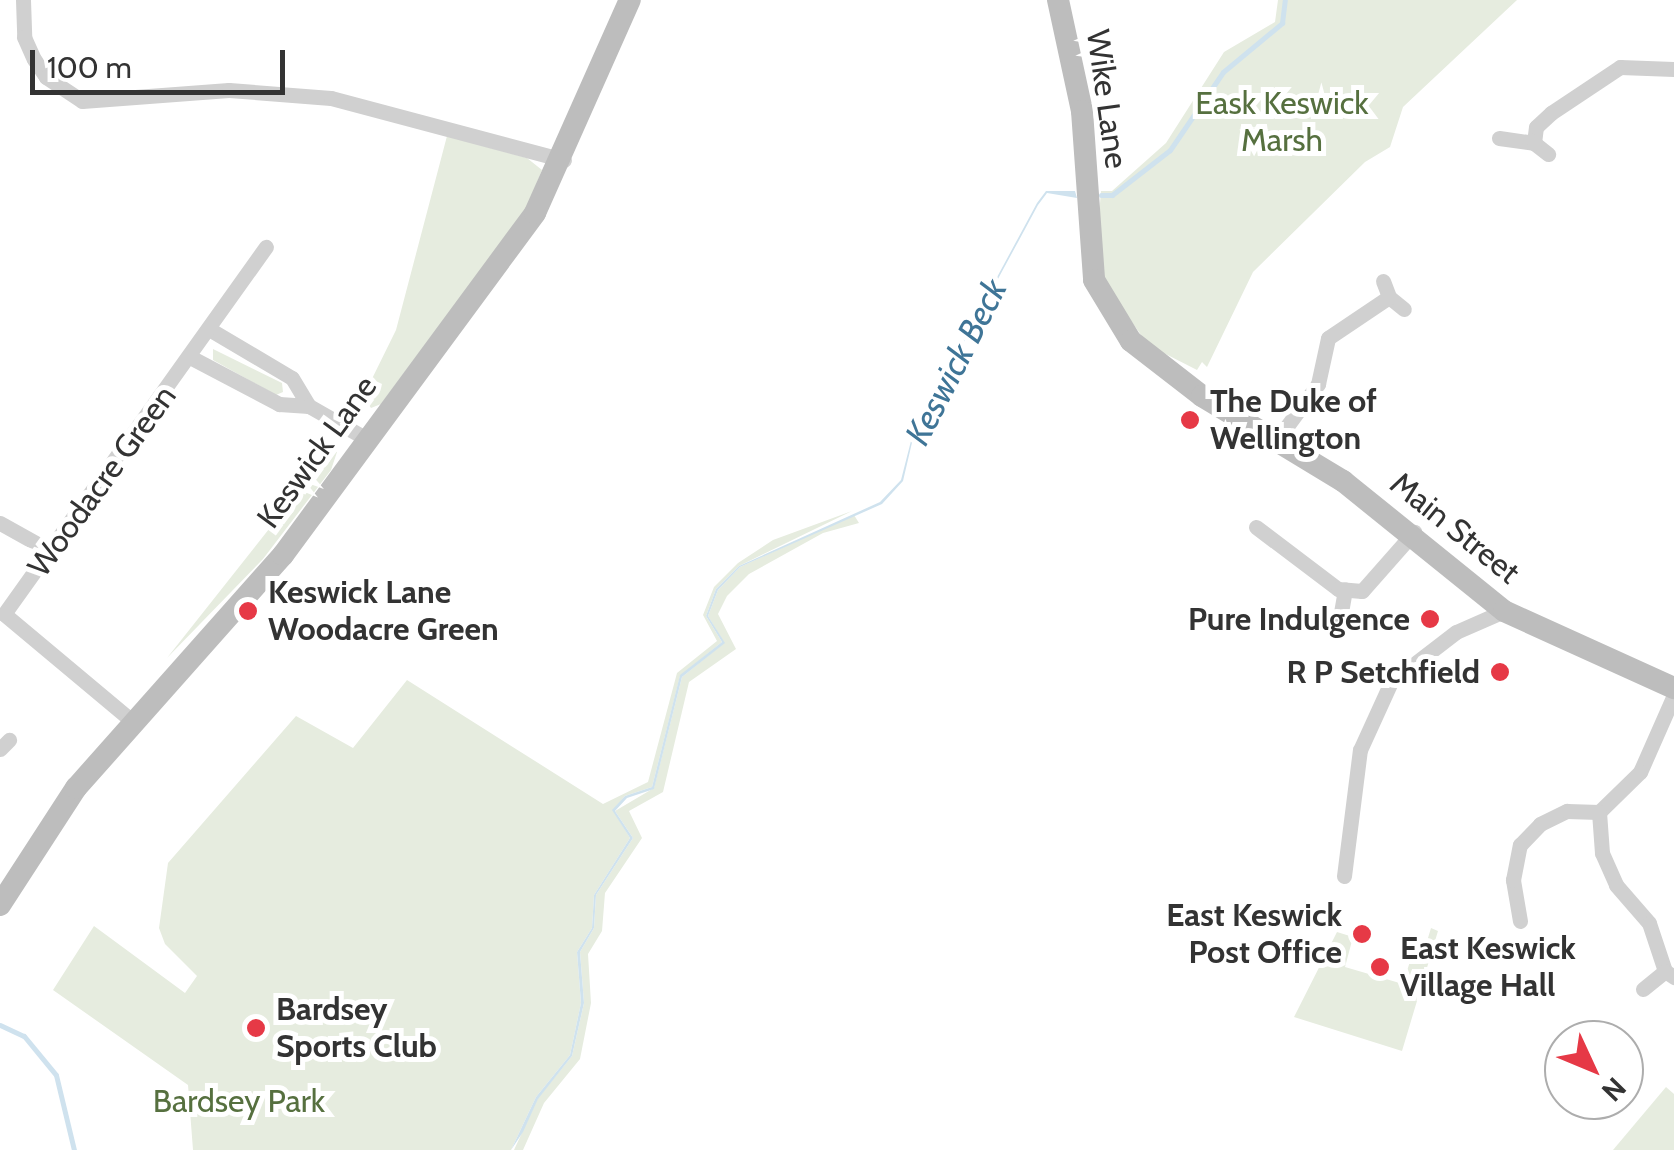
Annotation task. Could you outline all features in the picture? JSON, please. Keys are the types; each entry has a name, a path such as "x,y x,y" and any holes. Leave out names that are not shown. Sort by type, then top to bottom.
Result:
{"street":[{"path":"23,0 24,37 34,59 46,77 82,101 229,90 331,98 564,160"},
{"name":"Keswick Lane","path":"0,904 76,788 132,720 283,555 365,438 535,213 564,160 630,0"},
{"name":"Wike Lane","path":"1058,0 1075,57 1087,196"},
{"path":"1534,143 1536,127 1551,113 1620,67 1674,69"},
{"path":"1499,138 1534,143 1548,154"},
{"name":"Main Street","path":"1087,196 1094,280 1116,322 1161,369 1414,532 1504,610 1674,688"},
{"name":"Woodacre Green","path":"132,720 2,616 52,552 266,248"},
{"path":"1383,280 1389,297 1404,309"},
{"path":"1276,441 1318,384 1328,338 1389,297"},
{"name":"Woodacre Green","path":"209,330 292,378 308,406"},
{"name":"Woodacre Green","path":"190,357 280,404 308,406 365,438"},
{"path":"0,523 52,552"},
{"path":"1256,527 1345,590 1362,590 1414,532"},
{"path":"1340,618 1345,590"},
{"path":"1344,876 1360,750 1391,682 1456,632 1504,610"},
{"path":"1520,921 1513,880 1520,845 1540,824 1566,812 1599,812 1640,772 1674,696"},
{"path":"1599,812 1602,853 1616,885 1649,923 1669,974 1643,989"}],"green space":[{"name":"Eask Keswick Marsh","path":"1278,0 1517,0 1403,107 1390,147 1365,162 1253,272 1207,367 1202,362 1197,370 1148,345 1106,285 1097,241 1101,191 1112,191 1166,143 1224,52 1275,22"},
{"path":"447,136 527,158 542,170 526,209 381,404 371,408 363,397 396,330"},
{"path":"213,349 282,383 283,392 276,395 213,360"},
{"path":"326,445 337,452 331,470 263,559 167,658 284,510"},
{"name":"Bardsey Sports Club","path":"852,511 739,566 716,589 706,616 722,642 680,676 652,787 625,796 613,810 630,838 594,895 592,928 577,952 581,1003 570,1055 536,1097 511,1150 193,1150 188,1085 53,990 94,926 185,993 197,976 165,944 159,928 168,863 296,716 353,748 407,680 603,804 648,782 677,673 717,641 703,615 714,587 738,563 773,540"},
{"path":"854,515 859,523 823,533 749,574 727,596 718,614 736,649 689,682 663,792 629,811 642,838 605,893 602,931 588,954 591,1003 580,1059 544,1103 523,1150 514,1150 538,1098 572,1056 584,1003 580,952 594,928 596,895 633,838 615,811 654,788 682,677 724,643 708,616 718,590 740,567"},
{"path":"1431,928 1438,931 1402,1051 1294,1017 1337,932 1353,937 1345,967 1403,984 1411,958 1421,961"},
{"path":"1666,1087 1674,1094 1674,1150 1613,1150 1638,1120 1644,1120 1644,1113"}],"water":[{"path":"1046,191 1075,191 1077,198 1047,193 1038,205 914,434 903,481 882,504 740,567 718,590 708,616 725,643 682,677 654,789 627,798 615,811 633,838 596,895 594,928 580,952 584,1003 572,1056 538,1099 511,1150 536,1097 570,1055 581,1003 577,952 592,928 594,895 630,838 612,810 625,796 652,787 680,675 722,642 706,616 716,589 739,566 880,502 901,480 913,433 1037,203"}],"waterway":[{"name":"Keswick Beck","path":"1101,195 1112,195 1170,150 1223,72 1282,23 1285,0"},
{"path":"0,1025 24,1036 56,1075 74,1150"}],"place":[{"name":"The Duke of Wellington","path":"1190,420"},
{"name":"Keswick Lane Woodacre Green","path":"248,611"},
{"name":"Pure Indulgence","path":"1430,619"},
{"name":"R P Setchfield","path":"1500,672"},
{"name":"East Keswick Post Office","path":"1362,934"},
{"name":"East Keswick Village Hall","path":"1380,967"},
{"name":"Bardsey Sports Club","path":"256,1028"}],"park label":[{"name":"Bardsey Park","path":"239,1101"}]}
